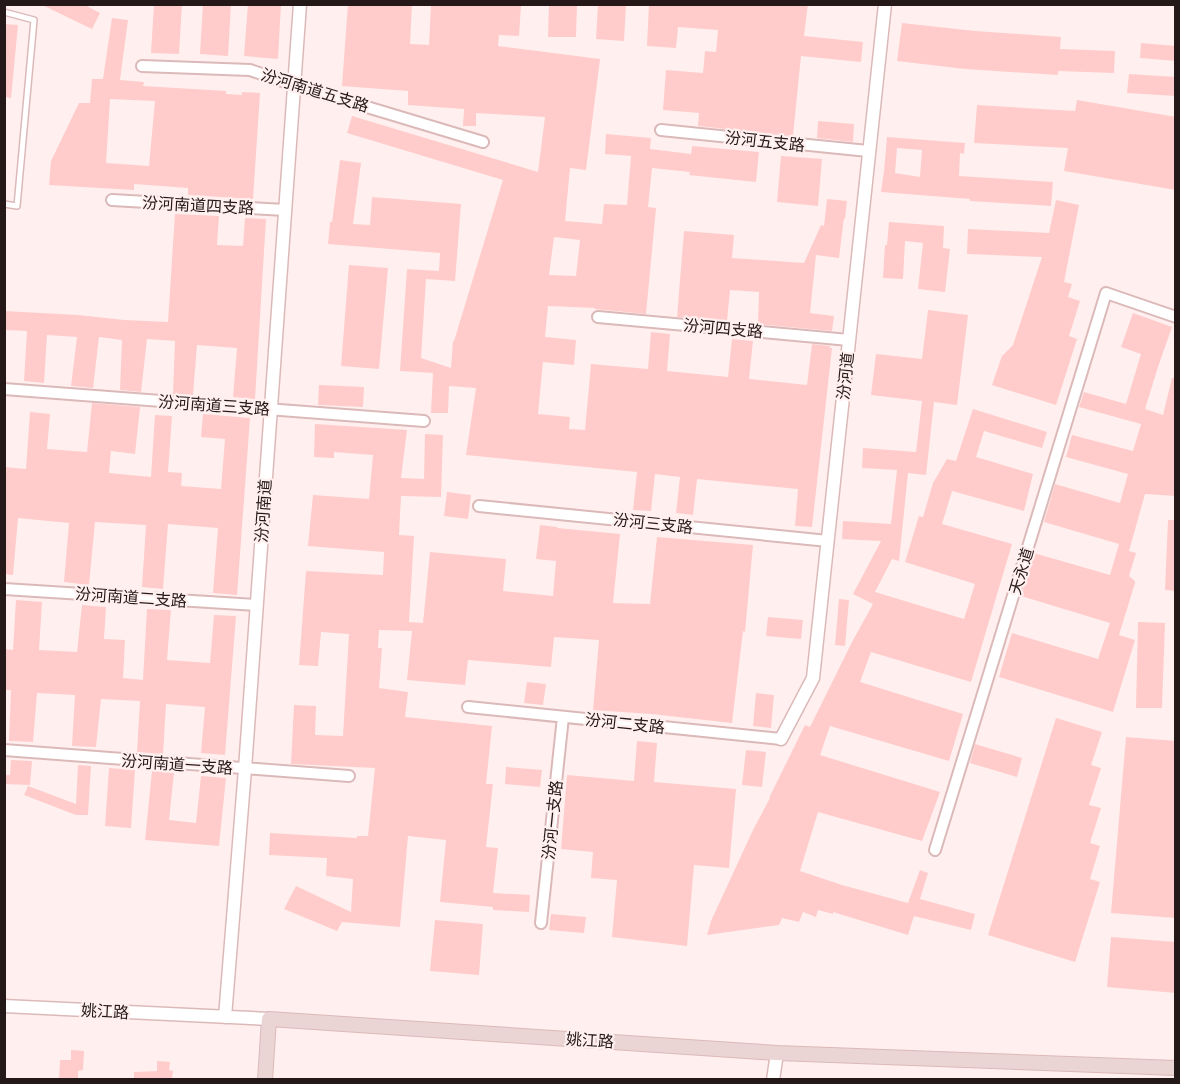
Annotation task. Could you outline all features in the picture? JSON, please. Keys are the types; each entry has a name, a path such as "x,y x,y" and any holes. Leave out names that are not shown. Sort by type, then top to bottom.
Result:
{"main road":[{"name":"姚江路","path":"269,1019 777,1053 1176,1068"},
{"path":"265,1080 269,1019"}],"street":[{"name":"汾河南道","path":"225,1017 300,4"},
{"name":"汾河道","path":"781,739 813,678 885,4"},
{"name":"汾河南道五支路","path":"142,66 250,70 483,142"},
{"name":"汾河五支路","path":"661,130 868,151"},
{"name":"汾河南道四支路","path":"112,200 285,210"},
{"name":"天永道","path":"935,850 1106,293 1176,317"},
{"name":"汾河四支路","path":"598,317 849,340"},
{"name":"汾河南道三支路","path":"4,388 424,421"},
{"name":"汾河三支路","path":"479,506 828,541"},
{"name":"汾河南道二支路","path":"4,589 257,605"},
{"name":"汾河二支路","path":"468,707 781,739"},
{"name":"汾河一支路","path":"541,923 563,717"},
{"name":"汾河南道一支路","path":"4,750 349,776"},
{"name":"姚江路","path":"4,1006 269,1019"},
{"path":"773,1080 777,1053"}],"lane":[{"path":"4,12 34,20 17,206 4,204"}],"building":[{"path":"40,4 83,4 100,13 92,29"},
{"path":"154,4 182,4 179,54 151,53"},
{"path":"203,4 231,4 228,56 200,54"},
{"path":"248,4 281,4 278,59 244,56"},
{"path":"348,4 412,4 410,44 429,45 431,4 521,5 519,36 499,35 498,46 600,59 586,170 570,168 565,221 602,224 604,204 627,205 631,156 605,154 606,134 651,138 650,149 691,154 692,146 759,152 756,182 689,175 690,172 652,168 648,207 656,208 646,314 595,308 548,306 545,337 576,340 574,365 543,362 538,414 570,417 569,429 585,430 591,364 648,369 651,332 670,334 667,371 728,377 732,339 753,341 749,379 807,385 812,344 830,346 832,348 812,527 795,526 798,489 697,479 693,515 676,513 680,477 655,474 651,511 633,510 637,472 466,455 476,388 449,386 448,413 431,413 433,373 400,371 407,269 439,271 440,253 328,244 340,160 361,163 353,224 370,225 372,197 461,204 455,281 426,279 421,358 451,368 453,341 503,180 347,133 352,116 538,172 545,117 476,113 476,126 463,126 464,109 408,105 408,91 342,86","holes":["554,237 580,240 576,276 549,275"]},
{"path":"549,4 577,4 576,37 548,37"},
{"path":"598,4 626,4 624,41 596,39"},
{"path":"649,4 808,4 804,36 863,42 861,62 801,56 793,136 698,126 699,113 663,110 666,70 703,73 705,51 716,52 718,30 678,27 676,48 647,46"},
{"path":"112,18 128,20 120,80 144,82 143,86 226,91 226,94 260,93 253,199 188,195 188,188 134,184 134,190 49,185 51,161 79,103 90,103 92,79 103,79","holes":["110,99 155,101 149,166 106,163"]},
{"path":"902,23 1061,37 1060,49 1115,51 1114,73 1058,71 1058,75 965,69 897,61"},
{"path":"4,24 18,25 11,98 4,97"},
{"path":"1141,43 1176,46 1176,61 1140,58"},
{"path":"1129,74 1176,77 1176,96 1127,93"},
{"path":"1077,100 1176,117 1176,190 1064,171 1068,148 974,143 977,105 1075,111"},
{"path":"818,121 854,124 853,142 817,138"},
{"path":"887,137 965,143 964,154 960,153 959,176 1053,182 1051,206 881,192","holes":["897,148 922,150 920,177 895,173"]},
{"path":"781,156 822,159 818,206 777,202"},
{"path":"827,199 847,201 845,219 839,258 816,255 810,313 834,316 832,331 758,324 759,292 730,290 727,321 677,317 684,231 734,235 732,258 804,263 821,225 824,226"},
{"path":"1056,200 1079,205 1064,282 1072,284 1068,297 1080,301 1069,336 1077,339 1056,405 992,385 1002,356 1013,345 1042,257 967,254 968,229 1049,233"},
{"path":"175,214 219,216 217,245 243,246 245,218 266,219 255,399 233,397 237,348 197,345 193,395 173,394 175,341 147,339 141,392 120,390 122,340 99,337 93,388 71,386 77,337 47,335 44,383 24,381 27,331 4,330 4,311 168,322"},
{"path":"889,222 944,226 943,248 950,249 945,292 918,289 923,243 905,241 903,279 883,278"},
{"path":"349,265 388,268 379,369 341,366"},
{"path":"928,310 968,315 957,405 934,402 926,475 908,473 899,561 892,559 875,592 964,619 975,584 905,562 919,516 923,517 933,483 947,459 956,461 973,409 1047,432 1042,448 984,431 976,457 1033,474 1024,511 952,491 942,524 1012,544 971,682 871,652 860,682 963,714 949,761 830,726 820,755 940,792 922,841 818,812 800,871 908,903 920,870 928,873 920,899 975,914 971,930 914,916 908,935 833,912 833,914 818,910 816,917 803,912 799,922 782,918 779,925 707,935 711,921 753,830 805,725 810,727 873,604 853,594 881,541 842,539 843,521 891,524 897,470 862,468 863,448 916,452 922,401 871,395 876,354 922,359"},
{"path":"1133,313 1172,327 1145,409 1163,415 1172,378 1176,378 1176,496 1145,494 1129,551 1136,553 1129,576 1135,583 1119,635 1135,640 1113,712 999,677 1012,633 1098,659 1110,623 1021,596 1034,553 1110,575 1119,544 1044,522 1055,484 1120,503 1128,474 1066,457 1072,435 1133,451 1141,424 1079,407 1084,392 1126,404 1141,354 1121,347"},
{"path":"319,385 364,387 363,407 318,405"},
{"path":"92,403 140,407 135,454 111,451 109,473 151,477 155,415 172,416 168,472 182,473 181,486 221,489 225,439 201,437 203,414 250,418 237,595 213,593 218,528 168,524 163,589 142,587 146,525 95,522 89,585 64,582 69,523 18,518 13,575 4,574 4,467 26,469 30,412 50,414 47,449 87,452"},
{"path":"315,424 407,430 401,478 424,479 425,434 443,435 441,497 401,496 399,535 414,536 409,622 423,623 430,552 506,559 503,591 553,596 556,561 536,559 540,525 620,534 613,603 650,604 657,537 753,545 745,632 743,631 732,723 593,710 599,640 554,637 551,667 468,660 465,685 407,680 412,631 379,630 378,648 382,648 379,688 408,692 405,717 492,726 486,784 493,784 486,847 498,848 493,893 530,895 529,912 493,910 493,907 440,902 446,840 408,836 400,927 342,922 337,931 284,909 296,886 351,912 353,879 326,876 327,858 269,855 270,833 357,838 357,836 368,836 375,768 291,764 294,705 316,706 315,735 343,736 349,634 321,632 318,666 299,665 306,571 383,575 384,552 308,546 313,495 369,499 373,455 334,452 334,458 314,457"},
{"path":"447,492 471,495 468,519 444,516"},
{"path":"1168,520 1176,520 1176,591 1165,590"},
{"path":"839,599 849,600 845,646 835,645"},
{"path":"16,600 42,602 39,650 77,652 82,605 106,607 104,639 125,640 123,678 143,680 147,609 171,610 167,660 210,663 214,615 236,616 225,755 201,753 205,707 166,704 163,754 137,752 140,701 101,699 96,747 72,746 75,695 37,693 33,742 9,741 11,690 4,690 4,649 13,650"},
{"path":"768,617 803,620 801,639 766,636"},
{"path":"1138,622 1165,623 1162,708 1136,708"},
{"path":"527,682 546,684 543,705 524,703"},
{"path":"756,693 774,695 771,728 753,726"},
{"path":"1056,718 1102,732 1091,765 1101,768 1089,805 1101,808 1090,843 1100,846 1090,879 1100,882 1075,962 988,935"},
{"path":"1126,737 1176,741 1176,918 1111,913"},
{"path":"637,741 657,743 654,782 736,789 729,868 694,865 687,946 612,937 617,880 591,878 593,852 561,849 567,775 634,781"},
{"path":"975,744 1022,758 1017,777 970,763"},
{"path":"746,750 766,752 762,787 742,785"},
{"path":"11,760 32,761 30,785 4,784 4,775 10,775"},
{"path":"78,765 91,766 88,815 76,815 24,795 28,786 76,804"},
{"path":"506,767 542,770 540,787 505,784"},
{"path":"109,768 135,770 131,828 105,826"},
{"path":"152,771 174,773 169,820 196,823 201,776 226,778 219,846 145,840"},
{"path":"551,914 586,917 584,933 549,930"},
{"path":"435,920 483,924 479,975 430,971"},
{"path":"1111,937 1176,942 1176,993 1107,987"},
{"path":"71,1050 84,1051 83,1070 78,1071 76,1080 59,1080 60,1060 71,1060"},
{"path":"157,1061 170,1062 169,1070 173,1071 172,1079 134,1080 134,1072 157,1071"}]}
